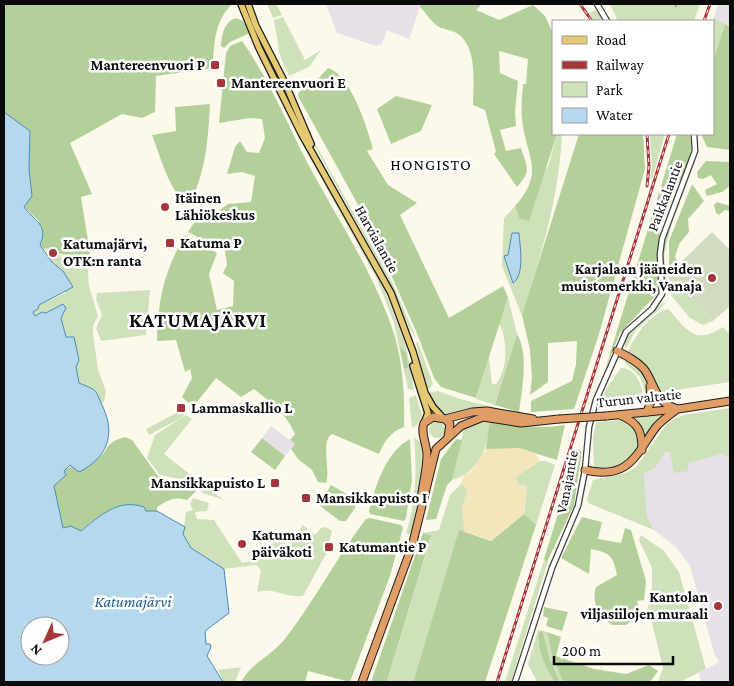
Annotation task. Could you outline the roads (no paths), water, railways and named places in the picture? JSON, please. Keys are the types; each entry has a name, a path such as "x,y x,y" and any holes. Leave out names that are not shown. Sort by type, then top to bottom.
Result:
{"highway":[{"path":"585,470 604,471 622,468 634,461 657,426 678,409 663,403 641,367 617,352"},
{"path":"647,412 651,401 650,383"},
{"name":"Turun valtatie","path":"446,440 466,423 483,417 521,423 678,409 730,401"},
{"name":"Turun valtatie","path":"445,419 472,412 486,411 550,420"},
{"path":"620,414 635,423 640,430 642,451"},
{"path":"362,682 412,546 426,493 433,454 446,440 450,427 445,419 434,417 425,421 422,428 426,464 412,546"},
{"path":"424,436 432,441 446,440"}],"main road":[{"name":"Harvialantie","path":"241,4 301,134 318,160 377,266 407,334 425,392 433,407 445,419"},
{"name":"Harvialantie","path":"248,4 256,26 293,102 318,160"},
{"name":"Harvialantie","path":"407,334 418,387 428,413 425,421"}],"street":[{"path":"597,4 606,20"},
{"name":"Paikkalantie","path":"661,298 663,290 660,254 662,239 695,151 694,135"},
{"name":"Vanajantie","path":"516,682 552,568 578,506 585,470 589,427 596,400 626,332 661,298"}],"water":[{"name":"Katumajärvi","path":"4,112 30,131 29,169 32,196 24,207 42,227 43,232 40,245 52,262 63,271 73,287 39,305 38,309 33,312 35,316 42,312 46,313 63,304 66,308 61,318 66,337 74,337 79,360 76,367 79,383 97,393 109,427 106,445 96,460 79,472 70,465 64,471 66,475 54,486 63,528 71,526 81,531 102,514 126,505 144,507 146,511 157,511 185,527 183,534 191,548 224,569 229,613 205,631 206,644 210,644 211,647 207,656 223,682 4,682"},
{"path":"512,233 519,233 521,260 517,279 513,283 504,256 508,255"}],"railway":[{"path":"580,4 591,20"},
{"path":"704,20 710,4"},
{"path":"647,135 649,166 647,186"},
{"path":"497,682 669,135"}],"place":[{"name":"Mantereenvuori P","path":"215,65"},
{"name":"Mantereenvuori E","path":"221,83"},
{"name":"Itäinen Lähiökeskus","path":"165,207"},
{"name":"Katuma P","path":"170,243"},
{"name":"Katumajärvi, OTK:n ranta","path":"53,253"},
{"name":"Karjalaan jääneiden muistomerkki, Vanaja","path":"712,278"},
{"name":"Lammaskallio L","path":"181,408"},
{"name":"Mansikkapuisto L","path":"275,483"},
{"name":"Mansikkapuisto I","path":"306,498"},
{"name":"Katuman päiväkoti","path":"242,544"},
{"name":"Katumantie P","path":"329,547"},
{"name":"Kantolan viljasiilojen muraali","path":"718,606"}],"district":[{"name":"HONGISTO","path":"431,164"},
{"name":"KATUMAJÄRVI","path":"198,320"}]}
